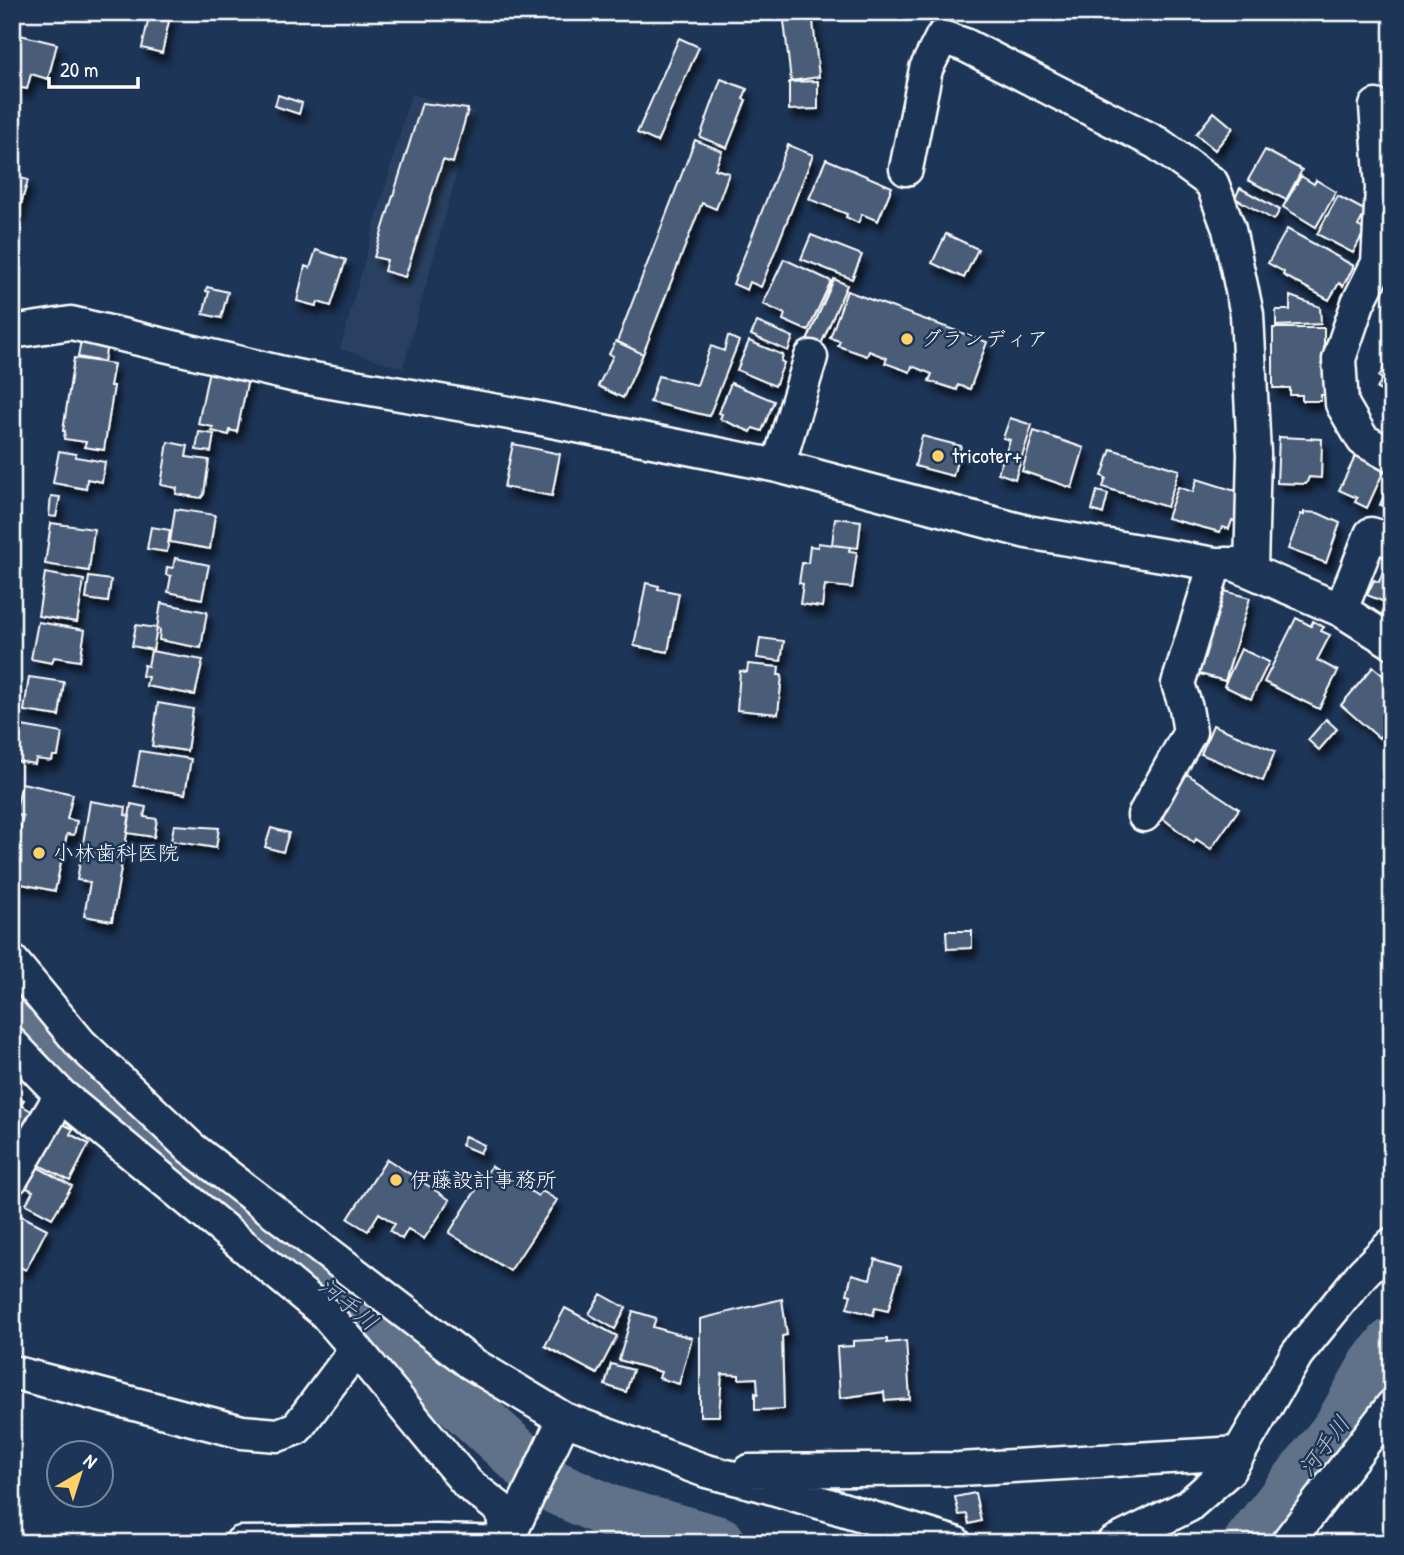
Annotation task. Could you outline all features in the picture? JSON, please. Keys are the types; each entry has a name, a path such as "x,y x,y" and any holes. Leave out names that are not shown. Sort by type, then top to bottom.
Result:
{"street":[{"path":"906,169 926,69 942,37 965,45 1157,143 1212,183 1229,229 1247,314 1254,454 1251,569"},
{"path":"1376,106 1382,188 1378,263 1358,303 1339,359 1342,404 1363,440 1392,456"},
{"path":"12,332 71,323 296,376 532,417 778,466 1027,532 1215,564 1234,564 1251,569 1340,610 1392,642"},
{"path":"778,466 811,357"},
{"path":"1340,610 1371,534 1392,541"},
{"path":"1144,815 1191,733 1178,684 1215,564"},
{"path":"12,961 81,1044 191,1148 471,1363 561,1425 706,1471 759,1484 955,1543"},
{"path":"12,1044 61,1095 325,1313 468,1484 502,1510 509,1542"},
{"path":"12,1178 61,1095"},
{"path":"1113,1543 1188,1506 1229,1470 1297,1354 1363,1273 1392,1244"},
{"path":"12,1372 242,1432 278,1435 297,1428 356,1349"},
{"path":"1287,1543 1392,1406"},
{"path":"509,1542 526,1496 561,1425"},
{"path":"706,1471 959,1469 1240,1453"},
{"path":"241,1543 509,1542"}],"shaded area":[{"path":"411,94 474,111 403,368 340,349"}],"building":[{"path":"150,12 171,12 162,53 142,48"},
{"path":"783,12 812,12 819,77 791,81"},
{"path":"12,33 57,44 48,79 31,74 27,89 12,86"},
{"path":"679,38 699,47 657,142 637,133"},
{"path":"721,79 747,89 743,99 746,100 727,148 700,137"},
{"path":"818,81 818,109 789,110 789,82"},
{"path":"278,95 302,103 299,114 275,106"},
{"path":"422,103 468,109 453,163 443,160 405,277 384,271 387,260 374,257"},
{"path":"1214,112 1233,128 1215,150 1196,134"},
{"path":"695,140 722,151 715,169 729,173 716,209 702,203 643,354 617,342"},
{"path":"788,145 813,155 761,287 750,282 747,290 733,284"},
{"path":"1265,150 1302,170 1286,200 1248,180"},
{"path":"826,159 892,187 878,221 862,214 858,223 846,217 847,214 809,199"},
{"path":"12,172 17,173 16,177 28,180 17,218 12,217"},
{"path":"1301,176 1314,184 1316,180 1336,192 1316,227 1283,207"},
{"path":"1240,188 1280,210 1274,220 1235,198"},
{"path":"1338,196 1366,211 1358,226 1365,230 1353,253 1317,234"},
{"path":"1287,229 1354,266 1343,286 1339,283 1329,300 1283,275 1284,272 1268,263"},
{"path":"946,234 978,249 964,278 932,263"},
{"path":"811,235 862,255 852,279 801,259"},
{"path":"316,250 346,260 331,306 318,302 316,306 297,301 305,266 310,268"},
{"path":"784,259 831,281 808,331 783,320 785,314 763,304"},
{"path":"834,279 847,285 819,349 806,343"},
{"path":"207,287 228,292 221,318 203,314 209,292 206,291"},
{"name":"グランディア","path":"847,291 987,342 970,389 958,385 957,390 929,381 932,374 912,366 910,372 885,363 887,358 869,351 867,356 838,346 840,341 830,338"},
{"path":"1290,296 1320,307 1321,324 1276,326 1276,310 1290,310"},
{"path":"757,322 793,337 788,351 751,335"},
{"path":"1273,328 1324,328 1324,395 1321,395 1321,401 1302,401 1302,395 1290,395 1290,388 1273,388"},
{"path":"82,334 108,338 104,362 78,357"},
{"path":"728,336 739,341 709,416 650,402 658,376 697,385 711,346 724,351"},
{"path":"616,341 643,354 623,398 598,386 613,356 609,354"},
{"path":"749,341 783,355 781,361 784,363 775,386 737,370"},
{"path":"1392,352 1392,396 1377,389 1382,379 1379,377"},
{"path":"74,358 114,364 110,386 114,386 104,450 84,447 86,442 64,439"},
{"path":"210,365 249,374 237,432 230,430 229,435 212,431 213,427 198,424"},
{"path":"731,383 774,401 762,431 753,428 751,432 720,419 722,414 719,413"},
{"path":"1010,418 1032,425 1015,479 998,473 1010,440 1003,438"},
{"path":"1034,431 1084,448 1072,488 1022,471"},
{"path":"199,432 214,434 211,452 196,450"},
{"name":"tricoter+","path":"922,436 961,446 953,476 915,466"},
{"path":"1279,437 1322,439 1321,478 1309,477 1306,484 1277,483"},
{"path":"168,442 188,446 186,457 209,460 204,494 201,498 176,494 177,488 161,485"},
{"path":"513,444 560,454 552,496 504,487"},
{"path":"1111,449 1179,470 1167,507 1103,487 1106,478 1102,476"},
{"path":"59,451 105,462 102,482 87,479 86,489 53,483"},
{"path":"1357,453 1386,466 1367,508 1355,502 1357,498 1339,490"},
{"path":"1392,477 1392,510 1380,505"},
{"path":"1197,479 1239,490 1241,524 1232,520 1229,529 1222,527 1220,532 1167,518 1178,487 1193,492"},
{"path":"1097,491 1108,494 1103,514 1092,510"},
{"path":"51,496 60,497 56,517 49,516"},
{"path":"175,509 215,515 210,549 170,542"},
{"path":"1304,512 1318,513 1340,523 1326,563 1288,549"},
{"path":"835,518 861,521 858,548 832,545"},
{"path":"51,523 94,529 89,571 45,564"},
{"path":"151,527 170,530 167,552 147,549"},
{"path":"818,543 850,547 849,551 857,552 852,588 825,585 822,607 800,604 802,563 808,563 810,546 818,547"},
{"path":"175,558 209,565 202,599 168,592 171,576 166,575 167,567 173,568"},
{"path":"1387,560 1392,562 1392,605 1367,595 1374,580 1379,582"},
{"path":"45,573 84,580 77,622 38,616"},
{"path":"89,577 111,580 108,602 86,599"},
{"path":"646,583 659,586 658,589 679,593 668,652 634,646"},
{"path":"1221,590 1250,598 1225,681 1196,673"},
{"path":"161,603 207,612 201,648 159,640 160,630 157,628"},
{"path":"1296,618 1311,626 1313,621 1324,627 1321,631 1330,635 1317,660 1338,671 1319,709 1264,682"},
{"path":"38,622 85,630 80,661 54,657 52,663 31,659"},
{"path":"136,625 157,628 153,650 132,646"},
{"path":"760,638 784,641 781,661 757,658"},
{"path":"1241,649 1269,662 1251,699 1224,686"},
{"path":"151,651 203,660 195,695 146,686 148,677 142,676 144,665 148,666"},
{"path":"748,664 779,667 778,675 782,675 778,714 737,710 740,671 747,672"},
{"path":"1373,667 1392,683 1392,732 1386,739 1381,735 1379,738 1341,705"},
{"path":"29,677 64,682 59,716 24,711"},
{"path":"158,703 193,709 187,751 152,746"},
{"path":"1326,719 1337,729 1319,750 1308,740"},
{"path":"1213,725 1275,751 1263,781 1201,754"},
{"path":"22,726 62,733 58,756 53,756 52,761 36,759 35,764 16,761"},
{"path":"140,751 191,759 185,794 134,786"},
{"path":"1184,772 1239,809 1211,849 1196,839 1194,843 1156,813"},
{"name":"小林歯科医院","path":"22,783 73,794 67,819 77,821 74,835 67,834 55,891 12,882 23,816 15,814"},
{"path":"90,801 126,807 125,815 130,816 112,921 84,916 90,882 77,880"},
{"path":"131,804 146,807 144,817 157,819 154,837 127,833"},
{"path":"174,825 219,828 216,848 171,841"},
{"path":"271,828 289,833 283,852 265,847"},
{"path":"946,931 972,931 972,948 947,949"},
{"path":"12,1079 19,1083 13,1094 24,1100 12,1121"},
{"path":"21,1105 33,1112 22,1131 12,1126"},
{"path":"57,1121 73,1129 70,1134 89,1144 70,1181 35,1163 41,1151 46,1154 56,1133"},
{"path":"465,1136 484,1145 480,1153 461,1145"},
{"name":"伊藤設計事務所","path":"387,1159 450,1200 424,1239 408,1229 402,1239 390,1231 395,1224 379,1213 368,1231 348,1219"},
{"path":"32,1164 72,1186 52,1218 26,1204 33,1191 21,1185"},
{"path":"491,1166 538,1196 542,1191 557,1200 510,1271 449,1233"},
{"path":"16,1213 47,1229 26,1270 13,1264 17,1256 12,1253 12,1220"},
{"path":"875,1259 901,1267 888,1311 875,1308 873,1315 847,1308 852,1274 870,1279"},
{"path":"601,1294 626,1308 615,1329 589,1314"},
{"path":"782,1299 787,1335 782,1336 784,1409 755,1410 757,1378 739,1379 739,1375 722,1374 719,1416 700,1416 700,1319"},
{"path":"565,1308 617,1336 597,1374 545,1346"},
{"path":"633,1311 656,1318 653,1327 692,1338 679,1384 659,1378 661,1372 619,1360"},
{"path":"887,1339 887,1343 906,1341 910,1399 885,1401 884,1392 840,1398 837,1347 853,1346 853,1341"},
{"path":"611,1364 633,1370 626,1392 605,1385"},
{"path":"975,1493 981,1521 969,1524 967,1514 959,1515 955,1497"}],"waterway":[{"name":"河手川","path":"12,1006 150,1145 379,1328 550,1485 610,1512 719,1543"},
{"name":"河手川","path":"1250,1543 1340,1428 1375,1366 1392,1345"}],"place":[{"name":"グランディア","path":"907,339"},
{"name":"tricoter+","path":"938,456"},
{"name":"小林歯科医院","path":"39,853"},
{"name":"伊藤設計事務所","path":"396,1180"}]}
